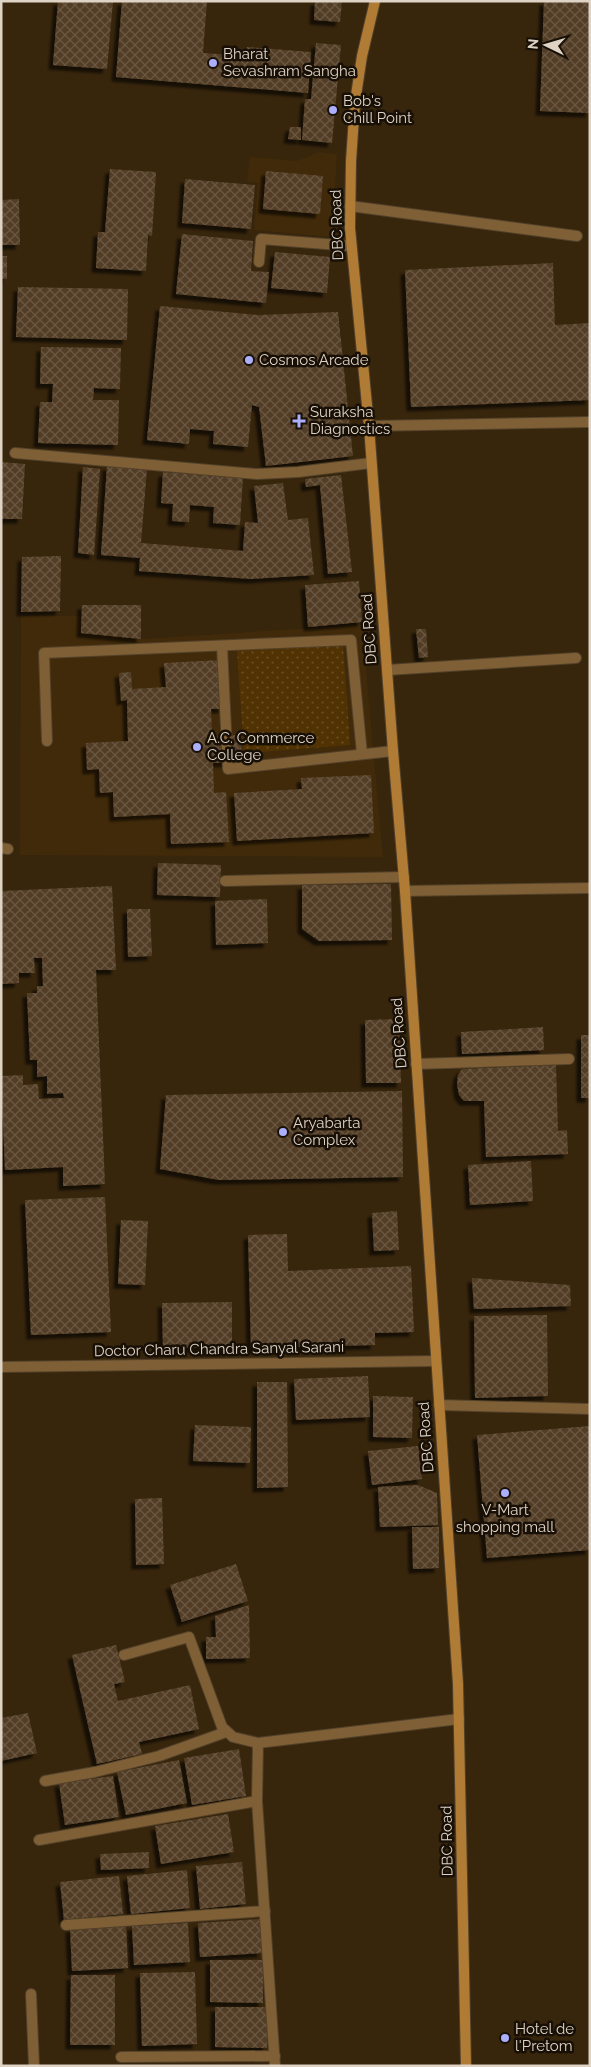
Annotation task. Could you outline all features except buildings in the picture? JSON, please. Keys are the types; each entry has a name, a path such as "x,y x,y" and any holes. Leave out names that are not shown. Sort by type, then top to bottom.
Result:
{"street":[{"name":"DBC Road","path":"375,1 362,56 355,102 350,206 405,891 459,1719 466,2066"},
{"path":"350,206 577,236"},
{"path":"258,262 260,239 352,246"},
{"path":"369,426 590,422"},
{"path":"15,453 257,474 298,472 371,463"},
{"path":"47,741 44,653 351,640 362,754"},
{"path":"222,646 228,769 393,750"},
{"path":"387,670 576,658"},
{"path":"225,881 404,878"},
{"path":"405,891 590,888"},
{"path":"416,1064 569,1059"},
{"name":"Doctor Charu Chandra Sanyal Sarani","path":"1,1367 436,1361"},
{"path":"439,1405 590,1409"},
{"path":"124,1655 189,1637 218,1718 226,1732 233,1738 243,1741 258,1743 459,1719"},
{"path":"45,1782 159,1756 226,1732"},
{"path":"121,2057 275,2061 257,1800 258,1743"},
{"path":"39,1840 257,1800"},
{"path":"66,1925 265,1911"},
{"path":"31,1994 34,2066"}],"shaded area":[{"path":"319,152 337,154 332,237 254,230 258,183 247,182 250,157 297,161"},
{"name":"A.C. Commerce College","path":"82,605 141,605 141,639 362,625 383,857 20,855 21,616 82,616"},
{"path":"343,643 350,745 244,753 237,651"}],"place":[{"name":"Bharat Sevashram Sangha","path":"213,63"},
{"name":"Bob's Chill Point","path":"333,110"},
{"name":"Cosmos Arcade","path":"249,360"},
{"name":"Suraksha Diagnostics","path":"299,421"},
{"name":"A.C. Commerce College","path":"197,747"},
{"name":"Aryabarta Complex","path":"283,1132"},
{"name":"V-Mart shopping mall","path":"505,1493"},
{"name":"Hotel de l'Pretom","path":"505,2038"}]}
